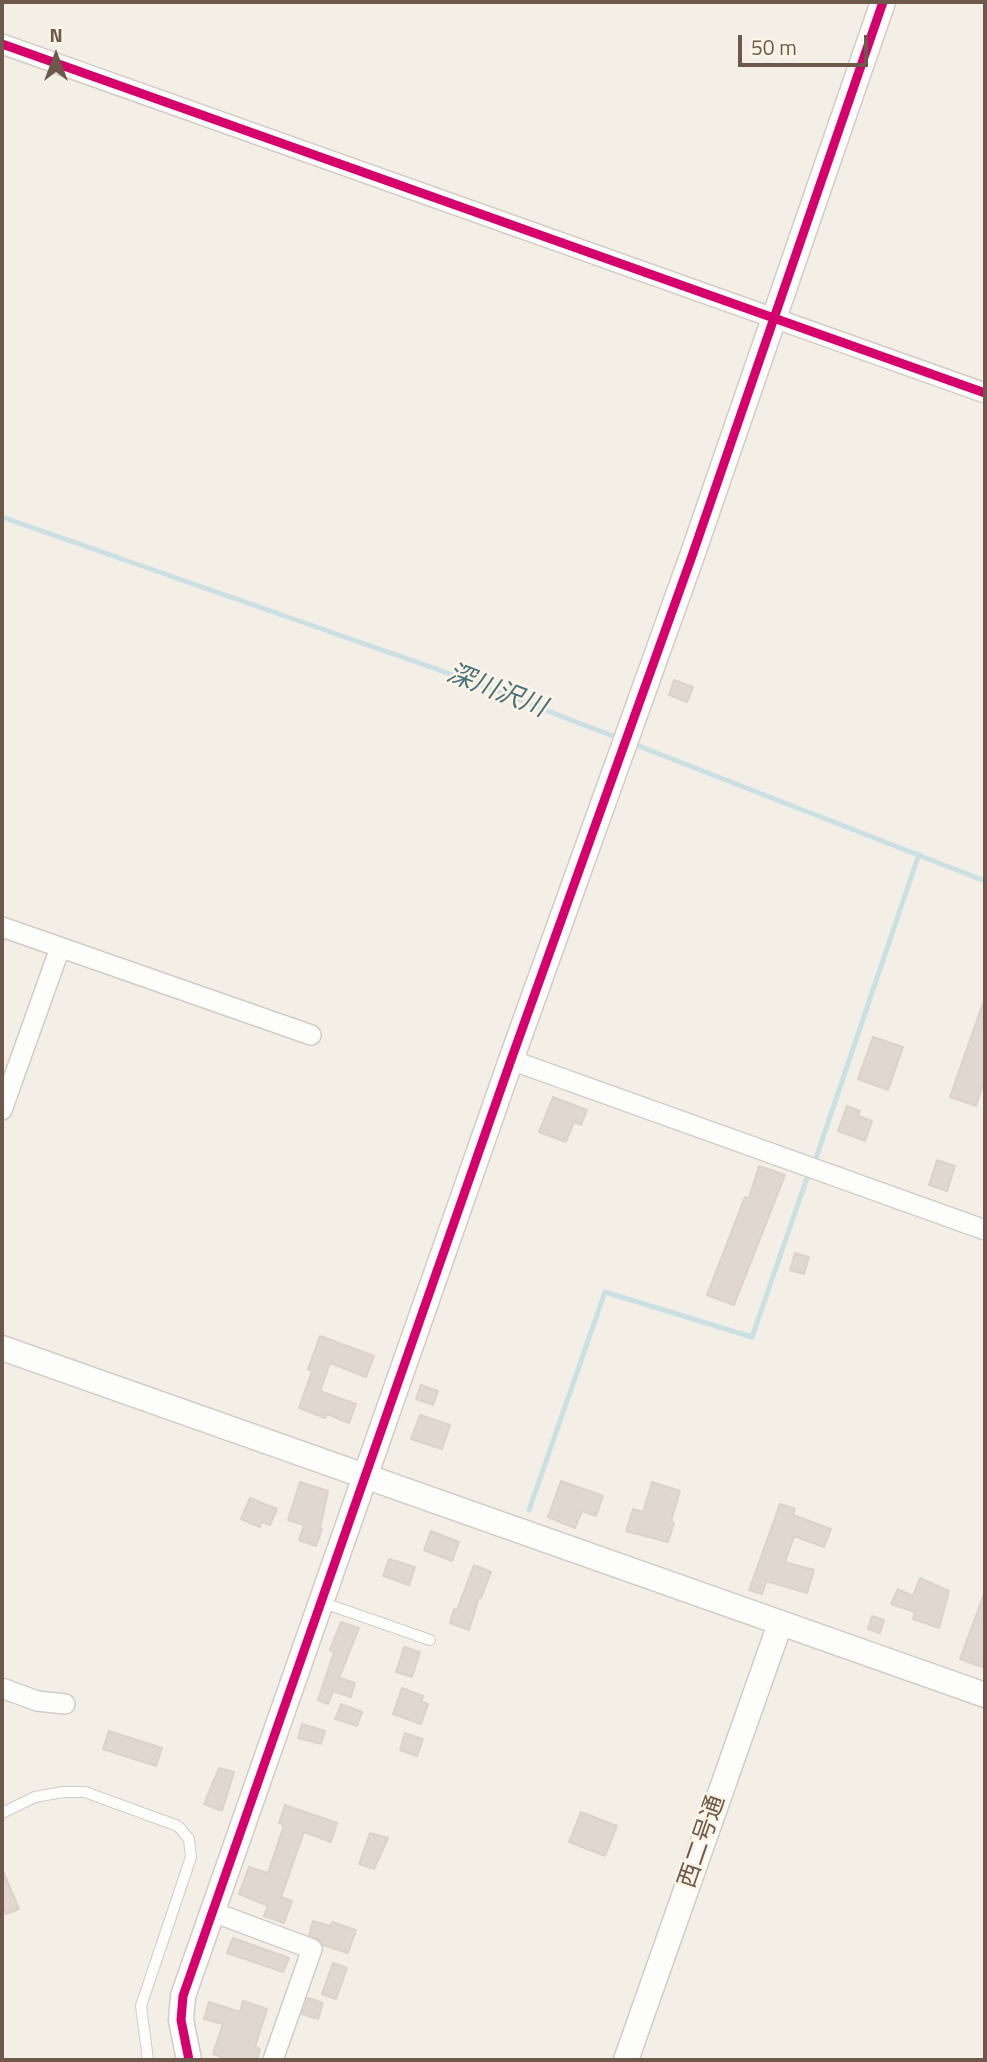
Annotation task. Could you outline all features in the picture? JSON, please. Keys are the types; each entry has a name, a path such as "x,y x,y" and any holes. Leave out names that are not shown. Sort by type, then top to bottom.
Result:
{"street":[{"path":"189,2060 181,2021 183,1996 511,1060 775,319 883,2"},
{"path":"2,44 985,393"},
{"path":"2,927 311,1035"},
{"path":"2,1110 60,948"},
{"path":"511,1060 985,1230"},
{"path":"2,1348 985,1695"},
{"name":"西二号通","path":"626,2060 780,1623"},
{"path":"2,1688 37,1701 65,1704"},
{"path":"213,1912 312,1949 273,2060"}],"lane":[{"path":"321,1602 430,1640"},
{"path":"2,1813 35,1797 63,1792 85,1792 178,1826 189,1839 191,1857 141,2006 148,2060"}],"building":[{"path":"674,680 693,687 687,702 669,695"},
{"path":"983,1003 985,1079 976,1106 950,1097"},
{"path":"873,1037 903,1047 888,1090 858,1079"},
{"path":"553,1097 587,1110 581,1125 574,1122 566,1142 539,1132"},
{"path":"847,1106 860,1111 858,1116 872,1121 865,1141 838,1131"},
{"path":"937,1160 955,1166 947,1191 929,1185"},
{"path":"759,1166 785,1175 734,1305 707,1295 745,1197 749,1198"},
{"path":"795,1253 809,1257 804,1274 790,1270"},
{"path":"320,1336 374,1356 366,1377 330,1363 320,1391 356,1404 349,1423 327,1414 325,1418 299,1408 312,1371 308,1369"},
{"path":"421,1385 438,1391 433,1405 416,1399"},
{"path":"420,1415 450,1425 442,1449 411,1439"},
{"path":"561,1481 603,1496 596,1516 582,1511 575,1528 548,1517"},
{"path":"300,1482 328,1491 320,1528 322,1529 316,1546 299,1540 304,1525 288,1520"},
{"path":"652,1482 680,1491 668,1542 626,1531 633,1509 643,1512"},
{"path":"250,1498 277,1509 270,1525 262,1522 260,1527 241,1519"},
{"path":"780,1504 795,1509 793,1515 831,1529 824,1547 794,1536 785,1562 814,1570 807,1593 766,1581 762,1594 749,1590"},
{"path":"431,1531 459,1542 452,1561 424,1550"},
{"path":"389,1559 415,1567 409,1585 383,1576"},
{"path":"474,1565 491,1572 481,1598 479,1597 469,1630 450,1623"},
{"path":"920,1578 949,1591 939,1628 913,1619 915,1612 891,1604 898,1589 913,1596"},
{"path":"985,1595 985,1668 960,1659"},
{"path":"872,1616 884,1620 880,1633 868,1629"},
{"path":"341,1622 359,1628 339,1678 355,1683 351,1697 333,1691 328,1704 318,1700 334,1652 330,1650"},
{"path":"404,1647 420,1652 412,1677 396,1672"},
{"path":"402,1688 423,1696 421,1701 428,1704 421,1724 393,1714"},
{"path":"341,1704 362,1712 357,1726 335,1719"},
{"path":"302,1724 325,1731 321,1744 298,1738"},
{"path":"109,1731 162,1748 156,1766 103,1749"},
{"path":"405,1733 423,1739 417,1756 400,1750"},
{"path":"219,1768 234,1772 222,1811 204,1804"},
{"path":"285,1805 337,1823 331,1842 304,1832 281,1897 292,1901 284,1923 264,1916 268,1906 239,1894 249,1867 268,1873 284,1825 279,1823"},
{"path":"581,1812 617,1826 605,1856 569,1842"},
{"path":"370,1833 388,1838 374,1869 359,1864"},
{"path":"2,1869 19,1909 6,1914 2,1904"},
{"path":"313,1921 330,1926 332,1922 356,1930 348,1953 323,1945 309,1935"},
{"path":"233,1938 289,1958 283,1972 227,1953"},
{"path":"333,1963 347,1968 336,1999 322,1994"},
{"path":"308,1998 323,2003 318,2019 302,2014"},
{"path":"243,2001 267,2009 255,2047 260,2049 257,2060 231,2060 213,2054 223,2024 204,2019 209,2002 240,2012"}],"waterway":[{"name":"深川沢川","path":"2,517 462,678 618,738"},
{"name":"深川沢川","path":"631,743 985,881"},
{"path":"815,1161 919,854"},
{"path":"529,1510 605,1292 752,1337 807,1178"}],"cycle path":[{"path":"189,2060 181,2020 183,1996 511,1060 692,556 883,2"},
{"path":"2,44 985,393"}]}
